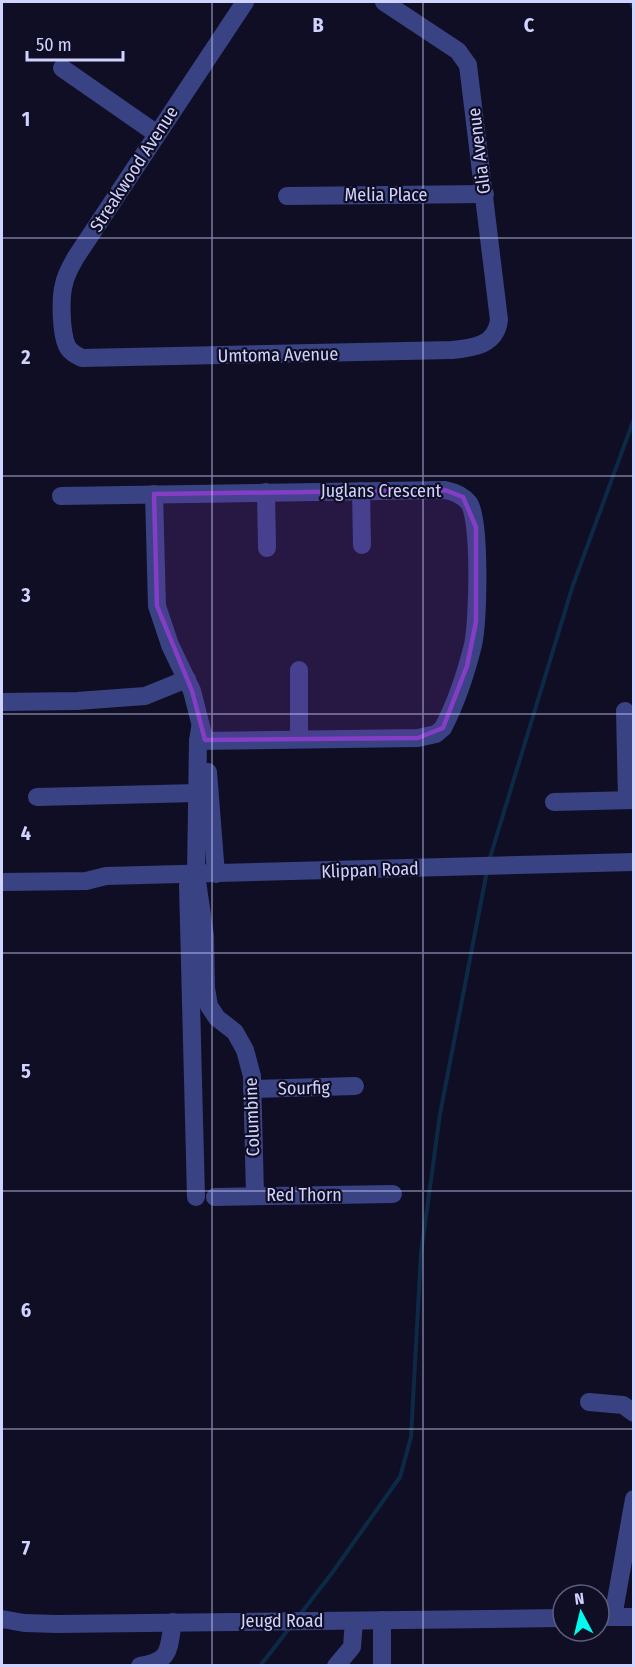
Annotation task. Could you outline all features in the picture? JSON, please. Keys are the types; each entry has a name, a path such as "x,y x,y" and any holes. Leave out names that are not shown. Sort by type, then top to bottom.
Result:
{"street":[{"name":"Streakwood Avenue","path":"68,348 64,337 62,302 63,286 68,272 245,2"},
{"name":"Glia Avenue","path":"384,2 458,51 465,58 470,72 499,320 490,340"},
{"path":"62,68 157,134"},
{"name":"Melia Place","path":"287,196 484,194"},
{"name":"Umtoma Avenue","path":"68,348 82,358 91,360 452,350 468,349 490,340"},
{"path":"361,490 362,545"},
{"name":"Juglans Crescent","path":"62,496 445,490 455,492 469,504 476,527 476,622 473,644 443,728 436,734 418,738 300,739 201,736"},
{"path":"266,492 267,548"},
{"path":"154,494 157,606 166,635 197,706 216,874"},
{"path":"298,670 300,739"},
{"path":"2,702 77,701 145,696 187,679"},
{"path":"554,802 630,800 625,711"},
{"path":"196,1197 191,874 201,736"},
{"path":"37,797 197,793"},
{"name":"Klippan Road","path":"2,882 86,881 106,876 633,862"},
{"name":"Klippan Road","path":"2,870 86,871 106,876"},
{"name":"Columbine","path":"191,874 206,936 206,988 209,1006 217,1018 235,1032 245,1050 252,1076 255,1195"},
{"name":"Sourfig","path":"252,1089 356,1086"},
{"name":"Red Thorn","path":"215,1197 393,1194"},
{"path":"589,1402 623,1405 633,1413"},
{"path":"611,1595 633,1499"},
{"path":"611,1617 633,1617"},
{"name":"Jeugd Road","path":"2,1619 24,1623 57,1624 551,1618"},
{"path":"381,1665 382,1620"},
{"path":"342,1664 352,1647 354,1621"},
{"path":"140,1665 153,1664 165,1655 173,1622"}],"highlighted area":[{"path":"445,490 463,497 476,527 476,622 467,666 443,728 418,738 205,740 192,691 157,606 154,494"}],"waterway":[{"path":"631,2 634,9"},
{"path":"489,861 573,585 634,419"},
{"path":"299,1616 400,1477 411,1437 421,1253 440,1114 487,871"},
{"path":"260,1666 291,1626"}]}
